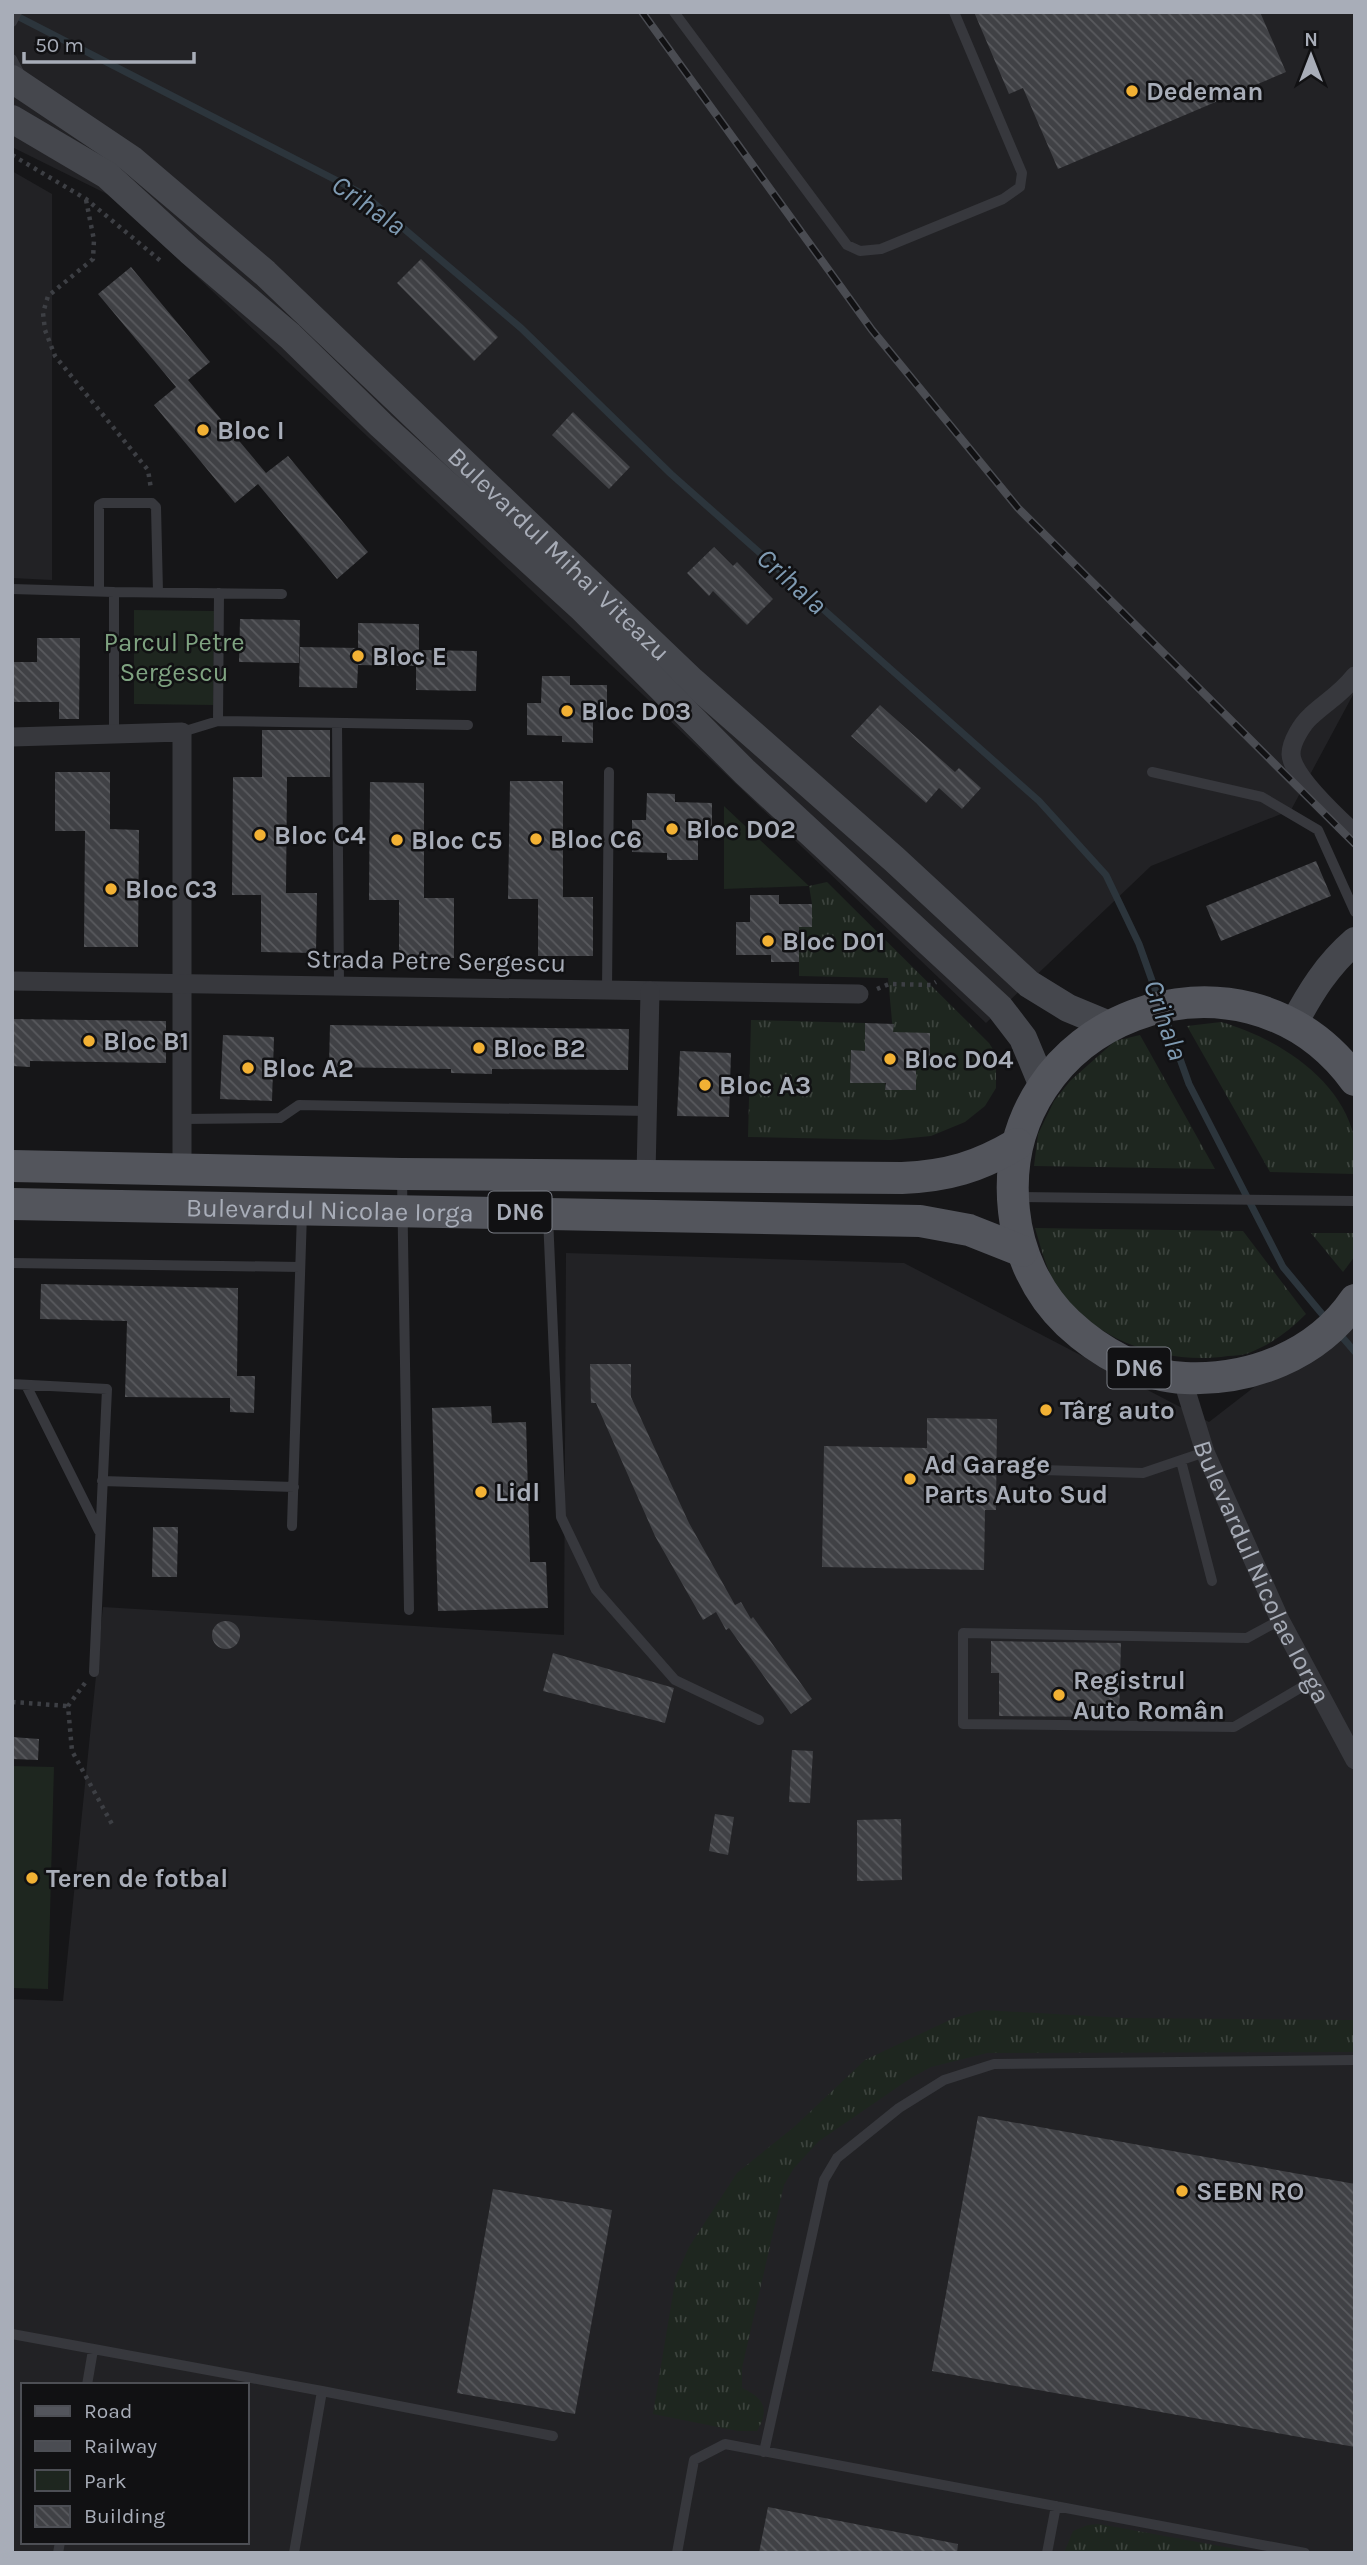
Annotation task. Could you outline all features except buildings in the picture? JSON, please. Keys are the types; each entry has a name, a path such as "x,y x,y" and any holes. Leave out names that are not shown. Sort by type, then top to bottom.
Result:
{"main road":[{"name":"Bulevardul Mihai Viteazu","path":"22,85 131,159 265,273 360,364 682,690 745,772 1000,1007 1023,1038 1043,1086"},
{"name":"Bulevardul Mihai Viteazu","path":"12,119 107,175 190,251 290,336 582,608 894,859 1029,984 1068,1007 1116,1021"},
{"path":"340,384 360,364"},
{"path":"1293,1025 1314,986 1341,953 1355,941"},
{"name":"DN6","path":"1352,1305 1328,1331 1303,1349 1265,1368 1224,1378 1182,1378 1146,1371 1113,1357 1083,1338 1057,1313 1037,1283 1022,1251 1012,1197 1017,1144 1028,1114 1043,1086 1062,1062 1084,1042 1116,1021 1158,1006 1195,1001 1245,1006 1270,1014 1320,1042 1355,1080"},
{"name":"Bulevardul Nicolae Iorga","path":"12,1166 402,1174 922,1177 970,1168 1017,1144"},
{"name":"Bulevardul Nicolae Iorga","path":"12,1204 920,1221 969,1230 1022,1251"}],"street":[{"path":"1355,676 1343,692 1310,717 1298,731 1291,755 1301,779 1355,834"},
{"path":"12,737 182,732 182,1169"},
{"name":"Strada Petre Sergescu","path":"12,981 859,994"},
{"path":"646,1175 650,991"},
{"name":"Bulevardul Nicolae Iorga","path":"1182,1378 1205,1452 1280,1620 1355,1760"}],"lane":[{"path":"12,22 17,12"},
{"path":"674,12 818,209 847,245 860,251 881,249 1003,199 1020,187 1022,173 954,12"},
{"path":"12,59 22,85"},
{"path":"99,591 99,505 152,503 156,507 158,592"},
{"path":"12,589 282,594"},
{"path":"114,592 114,735"},
{"path":"218,721 219,593"},
{"path":"182,732 218,721 468,725"},
{"path":"337,723 339,984"},
{"path":"607,991 608,772"},
{"path":"1153,772 1262,797 1318,830 1355,912"},
{"path":"182,1119 280,1118 299,1105 648,1111"},
{"path":"402,1174 410,1610"},
{"path":"1012,1197 1355,1201"},
{"path":"292,1526 302,1209"},
{"path":"548,1213 561,1517 596,1590 674,1679 759,1720"},
{"path":"12,1263 300,1267"},
{"path":"12,1384 107,1389 93,1672"},
{"path":"26,1385 100,1533"},
{"path":"1010,1469 1143,1474 1205,1452"},
{"path":"1181,1461 1212,1581"},
{"path":"102,1481 294,1488"},
{"path":"1280,1620 1247,1638 963,1633 963,1724 1234,1727 1312,1681"},
{"path":"764,2452 824,2180 837,2158 899,2108 944,2080 994,2064 1355,2060"},
{"path":"12,2334 553,2436"},
{"path":"87,2383 93,2350"},
{"path":"294,2553 322,2391"},
{"path":"677,2553 694,2460 724,2444 1305,2553"},
{"path":"1047,2553 1056,2507"}],"path":[{"path":"12,155 86,199 172,271"},
{"path":"86,199 94,240 93,259 48,296 43,313 45,330 55,356 148,470 152,503"},
{"path":"859,994 889,984 931,985 958,968"},
{"path":"93,1672 68,1706 72,1751 113,1826"},
{"path":"12,1702 68,1706"}],"shaded area":[{"path":"12,12 1355,12 1355,691 1291,810 1151,866 986,1023 642,694 111,196 12,147"},
{"path":"12,171 52,194 52,580 12,578"},
{"path":"566,1253 904,1263 1209,1422 1355,1309 1355,2553 12,2553 12,1999 63,2001 103,1607 564,1635"}],"green space":[{"name":"Parcul Petre Sergescu","path":"134,610 214,611 213,705 134,704"},
{"path":"724,806 809,886 724,889"},
{"path":"827,882 989,1043 996,1054 996,1088 985,1106 965,1122 931,1136 890,1140 748,1137 751,1020 865,1023 865,1051 851,1051 850,1083 885,1083 886,1090 916,1090 916,1067 930,1067 893,1032 888,978 799,976 799,927 812,904 809,886"},
{"path":"1221,1022 1283,1049 1303,1063 1335,1096 1347,1116 1355,1141 1355,1174 1270,1172 1187,1026"},
{"path":"1140,1035 1215,1169 1034,1166 1038,1134 1054,1101 1070,1081 1115,1041"},
{"path":"1035,1228 1243,1231 1306,1314 1273,1341 1244,1354 1206,1358 1183,1357 1139,1348 1098,1327 1064,1297 1050,1273"},
{"path":"1311,1233 1355,1233 1355,1256 1343,1272"},
{"name":"Teren de fotbal","path":"12,1766 54,1767 48,1989 12,1988"},
{"path":"983,2010 1124,2018 1355,2020 1355,2052 987,2053 931,2067 819,2141 794,2168 784,2185 742,2368 742,2388 763,2405 763,2416 757,2431 738,2431 653,2414 676,2276 689,2247 737,2173 794,2127 865,2060 954,2018"},
{"path":"1099,2524 1258,2553 1064,2553 1073,2531"}],"waterway":[{"name":"Crihala","path":"13,14 363,194 521,328 671,474 1039,801 1106,875 1139,944 1160,1003"},
{"name":"Crihala","path":"1165,1017 1189,1084 1283,1267 1327,1320"},
{"name":"Crihala","path":"1337,1331 1355,1352"}],"railway":[{"path":"642,12 872,330 1018,508 1355,844"}],"place":[{"name":"Dedeman","path":"1132,91"},
{"name":"Bloc I","path":"203,430"},
{"name":"Bloc E","path":"358,656"},
{"name":"Bloc D03","path":"567,711"},
{"name":"Bloc D02","path":"672,829"},
{"name":"Bloc C4","path":"260,835"},
{"name":"Bloc C6","path":"536,839"},
{"name":"Bloc C5","path":"397,840"},
{"name":"Bloc C3","path":"111,889"},
{"name":"Bloc D01","path":"768,941"},
{"name":"Bloc B1","path":"89,1041"},
{"name":"Bloc B2","path":"479,1048"},
{"name":"Bloc D04","path":"890,1059"},
{"name":"Bloc A2","path":"248,1068"},
{"name":"Bloc A3","path":"705,1085"},
{"name":"Târg auto","path":"1046,1410"},
{"name":"Ad Garage Parts Auto Sud","path":"910,1479"},
{"name":"Lidl","path":"481,1492"},
{"name":"Registrul Auto Român","path":"1059,1695"},
{"name":"Teren de fotbal","path":"32,1878"},
{"name":"SEBN RO","path":"1182,2191"}]}
